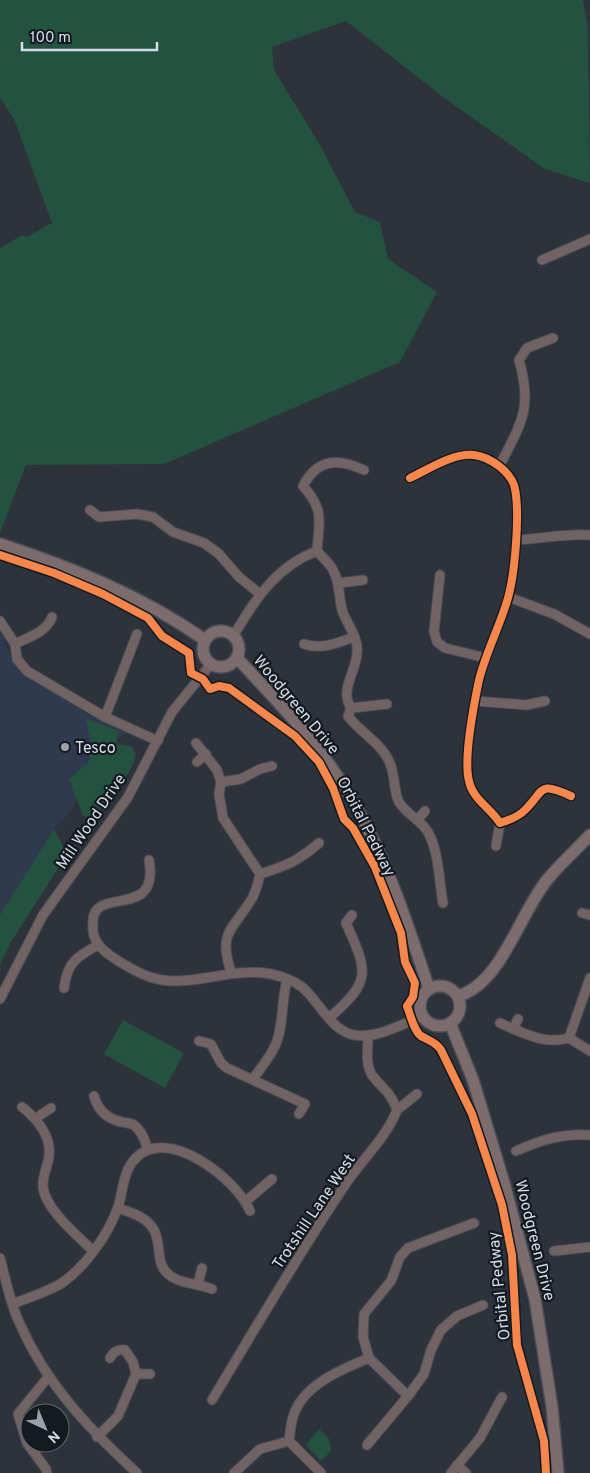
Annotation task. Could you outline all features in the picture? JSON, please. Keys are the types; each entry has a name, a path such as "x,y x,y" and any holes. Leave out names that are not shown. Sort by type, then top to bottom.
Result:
{"main road":[{"path":"0,544 63,564 119,590 150,606 205,640"},
{"path":"221,630 232,634 238,642 237,658 225,666 211,664 204,653 205,640 221,630"},
{"name":"Woodgreen Drive","path":"237,658 309,738 349,794 374,841 402,906 429,989"},
{"path":"458,996 472,990 489,974 502,957 527,908 547,879 590,836"},
{"path":"438,986 448,987 458,996 459,1011 450,1023 441,1026 430,1023 423,1016 420,1008 422,997 429,989 438,986"},
{"name":"Woodgreen Drive","path":"450,1023 474,1080 536,1300 552,1407 558,1473"}],"street":[{"path":"542,260 590,240"},
{"path":"500,465 518,429 527,401 525,381 519,360 528,348 553,338"},
{"path":"410,478 446,460 474,455 500,465 516,488 516,540 508,597 486,658 475,701 468,761 468,781 473,793 491,810 500,823 496,846"},
{"path":"317,551 321,524 319,509 312,496 303,486 306,480 319,466 328,463 347,463 364,470"},
{"path":"90,510 99,516 137,514 153,517 174,532 204,544 219,554 239,577 260,594"},
{"path":"516,540 544,539 573,534 590,535"},
{"path":"317,551 332,567 339,583 343,612 354,637 358,652 345,693 346,700 351,708"},
{"path":"232,634 237,630 265,587 299,558 317,551"},
{"path":"440,575 434,631 437,642 445,648 486,658"},
{"path":"339,583 363,580"},
{"path":"508,597 554,614 590,634"},
{"path":"14,644 41,631 49,625 52,618"},
{"path":"0,620 14,644 17,659 27,671 105,717 158,741"},
{"path":"105,717 137,634"},
{"path":"304,644 310,646 329,646 354,637"},
{"name":"Mill Wood Drive","path":"0,999 43,915 128,797 172,712 211,664"},
{"path":"475,701 526,706 545,701"},
{"path":"351,708 387,704"},
{"path":"351,708 348,716 357,728 371,738 386,755 395,774 398,800 428,831 434,846 443,903"},
{"path":"196,744 217,770 221,782 219,794 223,818 260,874"},
{"path":"197,762 206,754"},
{"path":"221,782 241,779 260,769 272,766"},
{"path":"500,823 512,820 525,810 538,793 546,788 557,789 571,796"},
{"path":"417,820 425,811"},
{"path":"260,874 294,862 319,843"},
{"path":"150,860 152,872 150,885 139,897 113,901 99,907 93,917 93,934 98,945 123,963 152,978 171,981 196,980 230,972 272,974 302,987 340,1030 353,1035 368,1036 423,1016"},
{"path":"230,972 226,952 229,932 252,900 260,874"},
{"path":"329,1018 358,990 363,975 362,959 346,923 352,915"},
{"path":"64,988 68,968 75,960 98,945"},
{"path":"569,1038 590,978"},
{"path":"254,1079 275,1046 280,1030 282,997 287,980"},
{"path":"513,1028 518,1018"},
{"path":"500,1022 533,1038 556,1042 569,1038 590,1051"},
{"path":"214,1034 211,1044 221,1063 239,1076 254,1079 305,1104 300,1114"},
{"path":"368,1036 368,1061 372,1074 391,1094 397,1110 417,1094"},
{"path":"199,1041 211,1044"},
{"path":"94,1096 98,1108 106,1115 113,1120 133,1124 142,1133 148,1149"},
{"path":"22,1107 36,1118 44,1130 50,1154 43,1187 49,1202 63,1221 93,1250"},
{"path":"36,1118 51,1108"},
{"name":"Trotshill Lane West","path":"212,1400 348,1181 386,1134 397,1110"},
{"path":"516,1151 549,1137 574,1134 590,1135"},
{"path":"13,1304 61,1284 80,1268 118,1208 126,1177 133,1160 148,1149 169,1147 189,1154 224,1179 246,1201 250,1211"},
{"path":"246,1201 272,1180"},
{"path":"118,1208 142,1218 154,1229 159,1262 174,1279 212,1289"},
{"path":"408,1396 369,1358 364,1337 364,1314 391,1281 400,1257 408,1248 474,1222"},
{"path":"554,1252 590,1247"},
{"path":"0,1258 19,1324 61,1395 97,1437 137,1473"},
{"path":"198,1284 202,1268"},
{"path":"367,1445 424,1374 431,1350 441,1330 457,1316 483,1306"},
{"path":"97,1437 118,1416 136,1374 133,1362 125,1350 113,1353 110,1358"},
{"path":"289,1440 293,1415 307,1395 325,1378 369,1358"},
{"path":"136,1374 150,1374"},
{"path":"47,1473 27,1443 18,1414 49,1376"},
{"path":"451,1473 480,1438 502,1398"},
{"path":"289,1440 316,1471"},
{"path":"234,1473 260,1449 289,1440"},
{"path":"457,1465 466,1473"}],"shaded area":[{"path":"0,626 10,655 21,671 84,712 128,732 101,752 70,812 54,829 0,915"}],"green space":[{"path":"0,0 583,0 588,29 590,183 545,169 447,100 346,21 272,47 274,70 320,145 355,212 380,222 388,259 437,292 400,362 164,464 26,465 0,533 0,248 22,235 26,237 52,223 14,119 0,98"},
{"path":"86,719 118,731 116,744 131,746 136,754 130,771 118,789 91,817 83,816 69,779 88,763 91,758 86,748 91,743"},
{"path":"54,829 67,854 11,942 0,965 0,915"},
{"path":"123,1020 184,1053 165,1088 104,1054"},
{"path":"319,1429 329,1439 331,1451 321,1461 306,1445"}],"cycle path":[{"path":"410,478 449,459 466,455 480,456 487,459 499,466 510,477 515,489 517,513 513,574 505,608 479,680 468,745 469,781 474,793 500,823 514,818 522,812 543,790 553,789 571,796"},
{"name":"Orbital Pedway","path":"0,555 54,573 103,594 148,618 162,636 189,653 191,673 203,679 210,689 219,686 229,688 295,736 319,762 333,788 344,819 353,828 375,867 401,933 405,962 415,983 413,997 407,1006 412,1022 421,1036 434,1043 441,1050 472,1114 502,1205 512,1255 517,1345 544,1441 546,1473"}],"place":[{"name":"Tesco","path":"65,747"}]}
